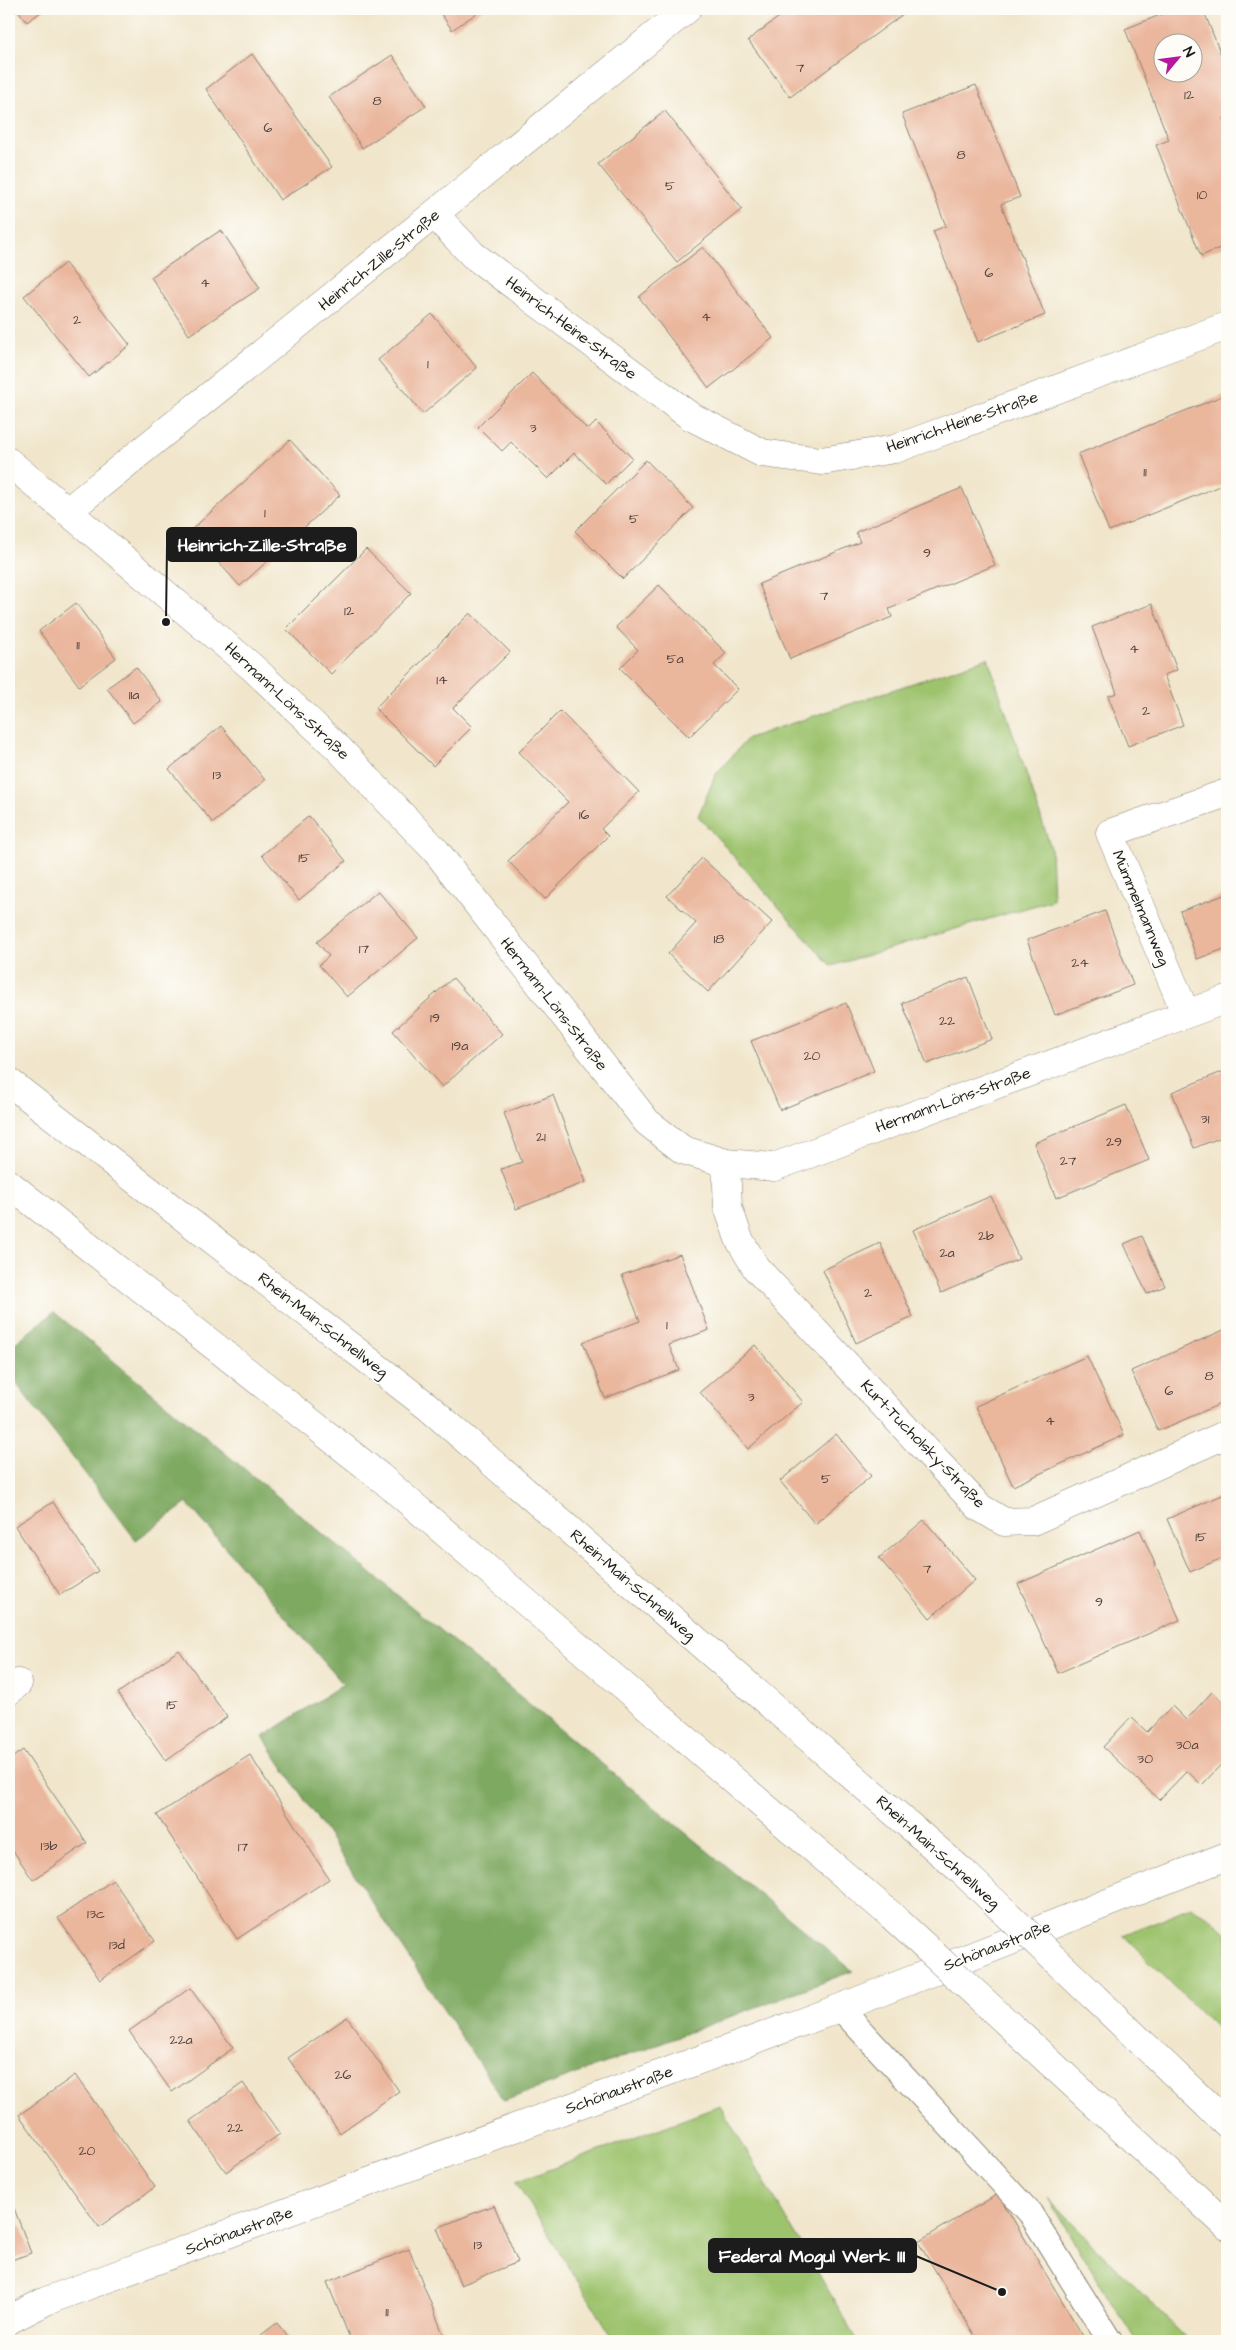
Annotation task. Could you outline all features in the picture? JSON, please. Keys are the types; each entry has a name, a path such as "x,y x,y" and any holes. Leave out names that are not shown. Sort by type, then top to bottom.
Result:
{"main road":[{"name":"Heinrich-Zille-Straße","path":"69,510 687,9"},
{"name":"Heinrich-Heine-Straße","path":"435,215 473,256 690,416 762,453 821,461 895,449 1227,326"},
{"name":"Hermann-Löns-Straße","path":"9,462 69,510 252,667 352,762 436,852 647,1122 683,1150 726,1163 774,1166 1227,999"},
{"name":"Mümmelmannweg","path":"1186,1014 1110,833 1227,793"},
{"name":"Rhein-Main-Schnellweg","path":"9,1082 427,1406 964,1873 1227,2124"},
{"name":"Kurt-Tucholsky-Straße","path":"726,1163 728,1207 739,1240 756,1268 979,1507 1004,1522 1033,1521 1227,1434"},
{"path":"9,1184 379,1476 892,1916 1227,2226"},
{"name":"Schönaustraße","path":"9,2320 46,2301 840,2008 1227,1856"}],"lane":[{"path":"840,2008 1030,2213 1110,2341"}],"green space":[{"path":"988,658 1051,848 1053,900 831,966 698,816 716,774 748,738"},
{"path":"54,1312 853,1971 504,2101 263,1737 343,1684 187,1503 136,1540 9,1374 9,1348"},
{"path":"1191,1907 1208,1916 1227,1933 1227,2039 1123,1935"},
{"path":"720,2106 858,2341 615,2341 516,2182"},
{"path":"1048,2199 1189,2341 1136,2341"}],"building":[{"path":"17,9 45,9 27,22"},
{"path":"438,9 483,9 452,30"},
{"path":"790,9 910,9 790,97 748,40"},
{"path":"1175,9 1203,9 1227,70 1227,117 1224,118 1227,126 1227,245 1201,256 1156,145 1169,140 1125,29"},
{"path":"252,54 332,167 280,200 206,89"},
{"path":"392,55 426,106 362,148 329,97"},
{"path":"976,85 1020,197 1001,204 1045,315 978,342 933,231 946,226 902,114"},
{"path":"665,111 742,209 677,262 598,164"},
{"path":"221,230 260,288 189,335 151,277"},
{"path":"703,247 773,338 709,388 639,297"},
{"path":"65,263 130,345 89,377 24,296"},
{"path":"432,314 477,368 423,414 378,360"},
{"path":"532,373 588,430 596,422 632,458 606,484 574,453 548,479 511,442 502,451 478,427"},
{"path":"1227,394 1227,483 1109,531 1078,454"},
{"path":"290,440 340,495 240,586 190,531"},
{"path":"646,460 693,508 623,579 575,531"},
{"path":"962,488 995,565 889,609 892,617 790,659 759,584 860,542 856,532"},
{"path":"366,549 411,593 331,674 286,629"},
{"path":"659,585 726,653 714,665 738,689 689,737 620,668 638,650 616,627"},
{"path":"76,603 116,658 79,686 39,631"},
{"path":"1152,604 1177,670 1164,675 1183,725 1128,746 1108,696 1117,693 1092,627"},
{"path":"470,613 510,652 453,708 472,727 433,766 375,708"},
{"path":"136,667 162,702 133,723 107,688"},
{"path":"560,711 639,792 601,829 608,836 545,899 508,861 568,802 519,752"},
{"path":"221,726 265,780 213,823 169,769"},
{"path":"309,816 346,861 299,900 262,855"},
{"path":"702,858 772,922 708,992 668,954 696,923 667,896"},
{"path":"378,891 418,938 347,997 319,965 329,956 317,942"},
{"path":"1227,894 1227,948 1197,959 1180,911"},
{"path":"1105,911 1133,985 1055,1015 1027,940"},
{"path":"968,977 992,1039 927,1064 902,1003"},
{"path":"453,978 502,1034 442,1087 393,1031"},
{"path":"846,1003 874,1071 780,1110 751,1041"},
{"path":"1227,1070 1227,1135 1194,1148 1172,1092"},
{"path":"553,1095 586,1182 516,1209 501,1169 522,1162 504,1113"},
{"path":"1126,1105 1149,1160 1056,1198 1034,1143"},
{"path":"991,1196 1019,1259 941,1293 913,1230"},
{"path":"1142,1236 1165,1286 1147,1294 1124,1244"},
{"path":"880,1243 913,1317 856,1343 823,1270"},
{"path":"680,1254 709,1330 669,1345 679,1370 605,1398 583,1342 640,1321 622,1275"},
{"path":"1226,1329 1227,1401 1158,1431 1131,1371"},
{"path":"755,1345 803,1402 748,1449 700,1392"},
{"path":"1087,1356 1124,1435 1013,1486 976,1406"},
{"path":"836,1434 871,1476 815,1524 780,1481"},
{"path":"1227,1493 1227,1556 1190,1572 1167,1519"},
{"path":"53,1502 98,1571 60,1595 15,1526"},
{"path":"924,1520 975,1580 930,1618 879,1558"},
{"path":"1140,1530 1180,1620 1058,1673 1018,1584"},
{"path":"179,1650 227,1717 166,1761 118,1693"},
{"path":"1212,1692 1227,1706 1227,1758 1202,1785 1187,1771 1159,1800 1103,1747 1131,1717 1147,1732 1172,1706 1186,1720"},
{"path":"23,1750 87,1843 33,1880 9,1845 9,1760"},
{"path":"250,1755 329,1879 237,1939 157,1815"},
{"path":"113,1880 155,1941 100,1980 58,1918"},
{"path":"190,1988 233,2048 172,2092 129,2031"},
{"path":"347,2017 399,2091 340,2133 288,2058"},
{"path":"75,2075 155,2187 99,2227 19,2115"},
{"path":"243,2083 280,2134 226,2172 190,2121"},
{"path":"998,2194 1086,2341 978,2341 918,2242"},
{"path":"9,2195 31,2253 9,2261"},
{"path":"494,2205 518,2262 461,2285 437,2228"},
{"path":"409,2249 446,2341 351,2341 327,2282"},
{"path":"277,2323 291,2341 253,2341"}],"place":[{"name":"Heinrich-Zille-Straße","path":"166,622"},
{"name":"Federal Mogul Werk III","path":"1002,2292"}]}
